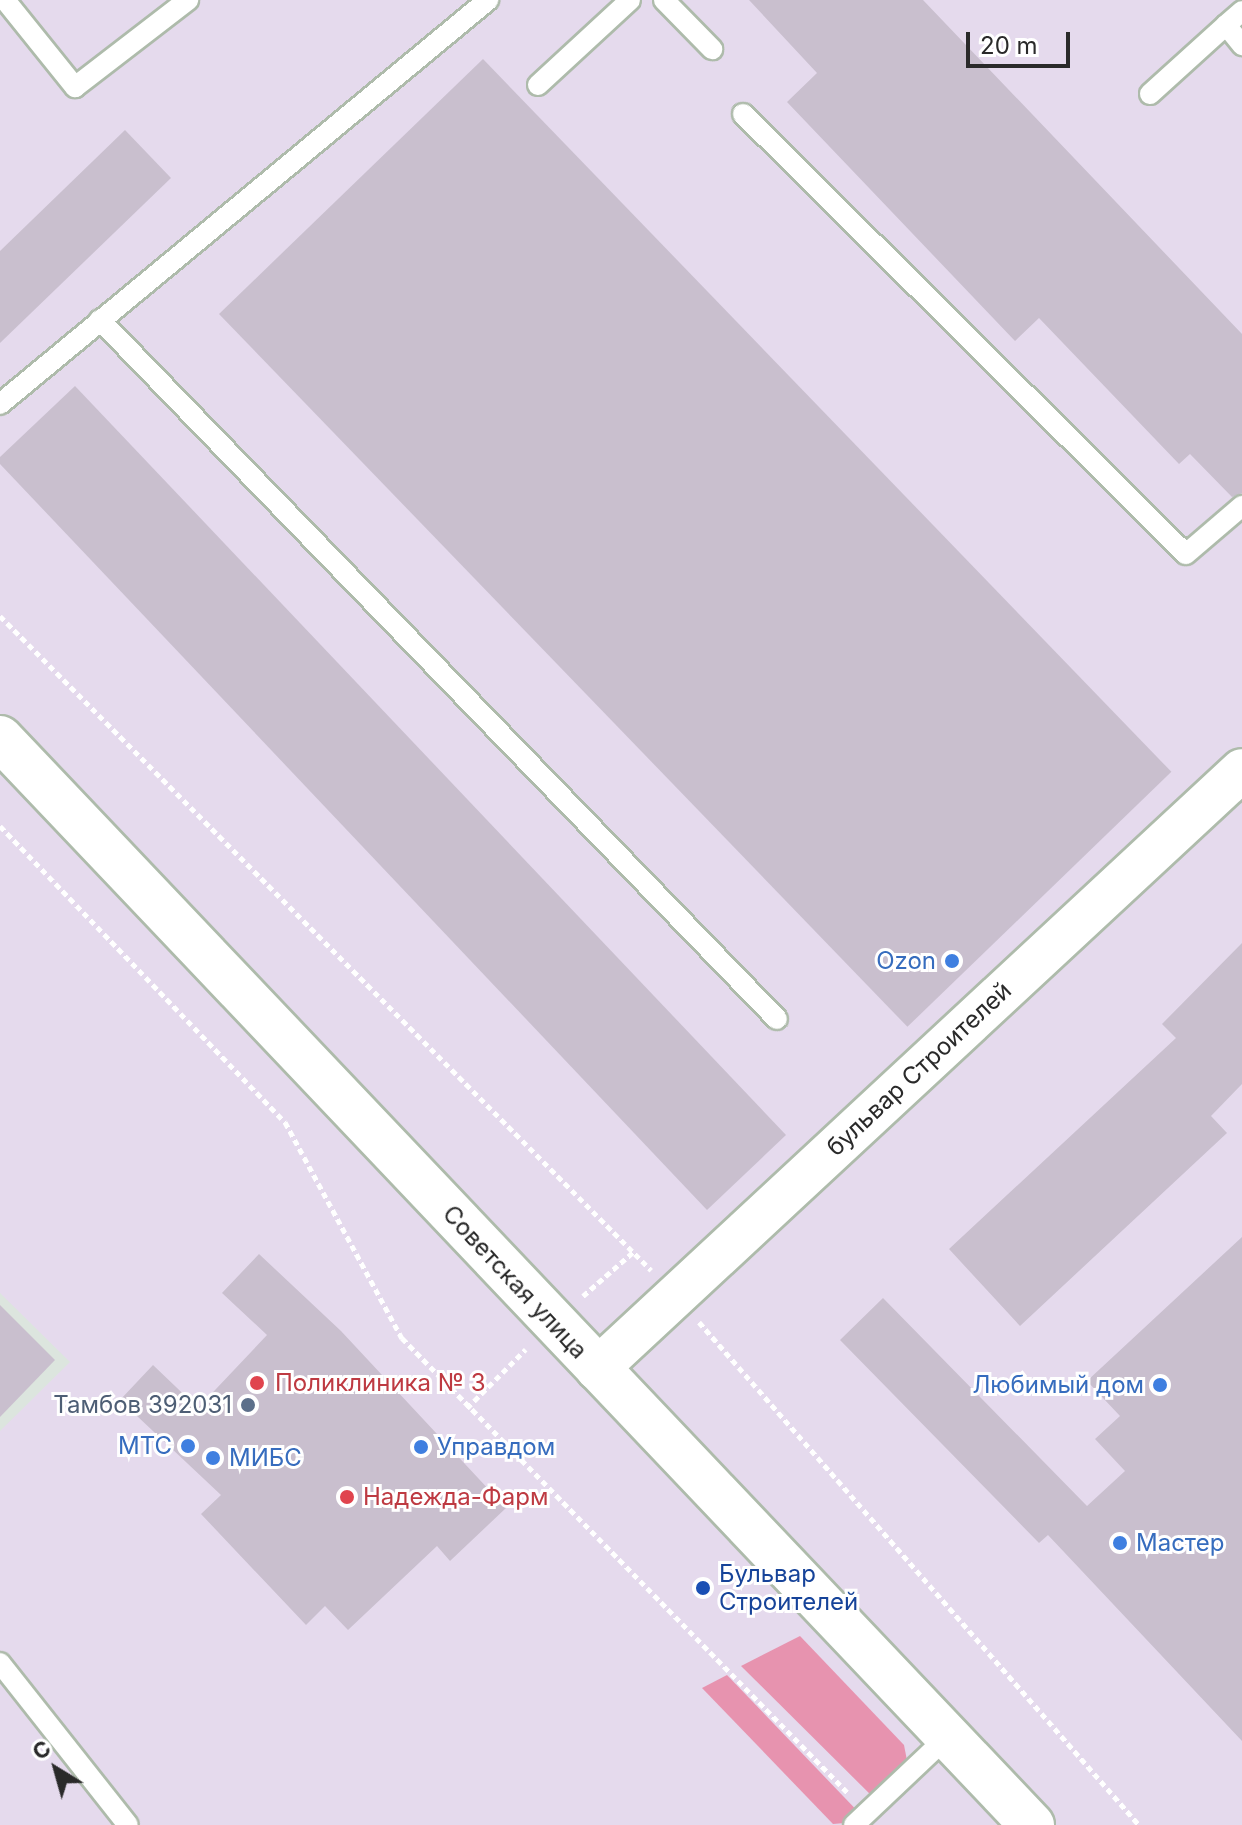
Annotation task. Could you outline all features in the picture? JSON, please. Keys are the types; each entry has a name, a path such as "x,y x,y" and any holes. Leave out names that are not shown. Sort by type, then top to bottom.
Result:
{"main road":[{"name":"Советская улица","path":"0,738 1032,1825"}],"street":[{"name":"бульвар Строителей","path":"597,1369 1242,770"}],"lane":[{"path":"5,0 75,87 188,0"},
{"path":"0,404 488,0"},
{"path":"538,85 630,0"},
{"path":"664,0 712,49"},
{"path":"1150,94 1242,11"},
{"path":"1226,25 1242,45"},
{"path":"743,114 1186,554 1242,506"},
{"path":"100,320 777,1019"},
{"path":"0,1663 128,1825"},
{"path":"861,1819 947,1737"}],"path":[{"path":"0,616 676,1296 1139,1825"},
{"path":"0,826 285,1122 402,1338 861,1819"}],"shaded area":[{"path":"0,1293 70,1362 0,1431"},
{"path":"800,1636 904,1745 909,1771 883,1807 741,1666"},
{"path":"727,1675 867,1821 833,1824 702,1688"}],"building":[{"path":"749,0 923,0 1242,334 1242,493 1232,497 1190,454 1179,464 1039,318 1015,341 787,102 817,73"},
{"path":"483,59 1171,772 907,1027 219,314"},
{"path":"125,130 171,178 0,343 0,251"},
{"path":"75,386 786,1135 707,1210 0,464 0,457"},
{"path":"1242,943 1242,1084 1211,1116 1227,1133 1020,1326 949,1249 1176,1038 1162,1024"},
{"path":"1242,1237 1242,1741 1048,1535 1039,1543 840,1340 883,1298 1087,1506 1125,1471 1095,1439 1120,1416 1087,1381"},
{"path":"259,1254 341,1331 506,1508 450,1561 437,1546 348,1630 325,1606 306,1625 201,1514 221,1495 120,1400 153,1365 198,1408 267,1335 222,1293"},
{"path":"0,1305 55,1360 0,1417"}],"place":[{"name":"Ozon","path":"952,961"},
{"name":"Поликлиника № 3","path":"257,1383"},
{"name":"Любимый дом","path":"1160,1385"},
{"name":"Тамбов 392031","path":"248,1405"},
{"name":"МТС","path":"188,1446"},
{"name":"Управдом","path":"421,1447"},
{"name":"МИБС","path":"213,1458"},
{"name":"Надежда-Фарм","path":"347,1497"},
{"name":"Мастер","path":"1120,1543"},
{"name":"Бульвар Строителей","path":"703,1588"}]}
